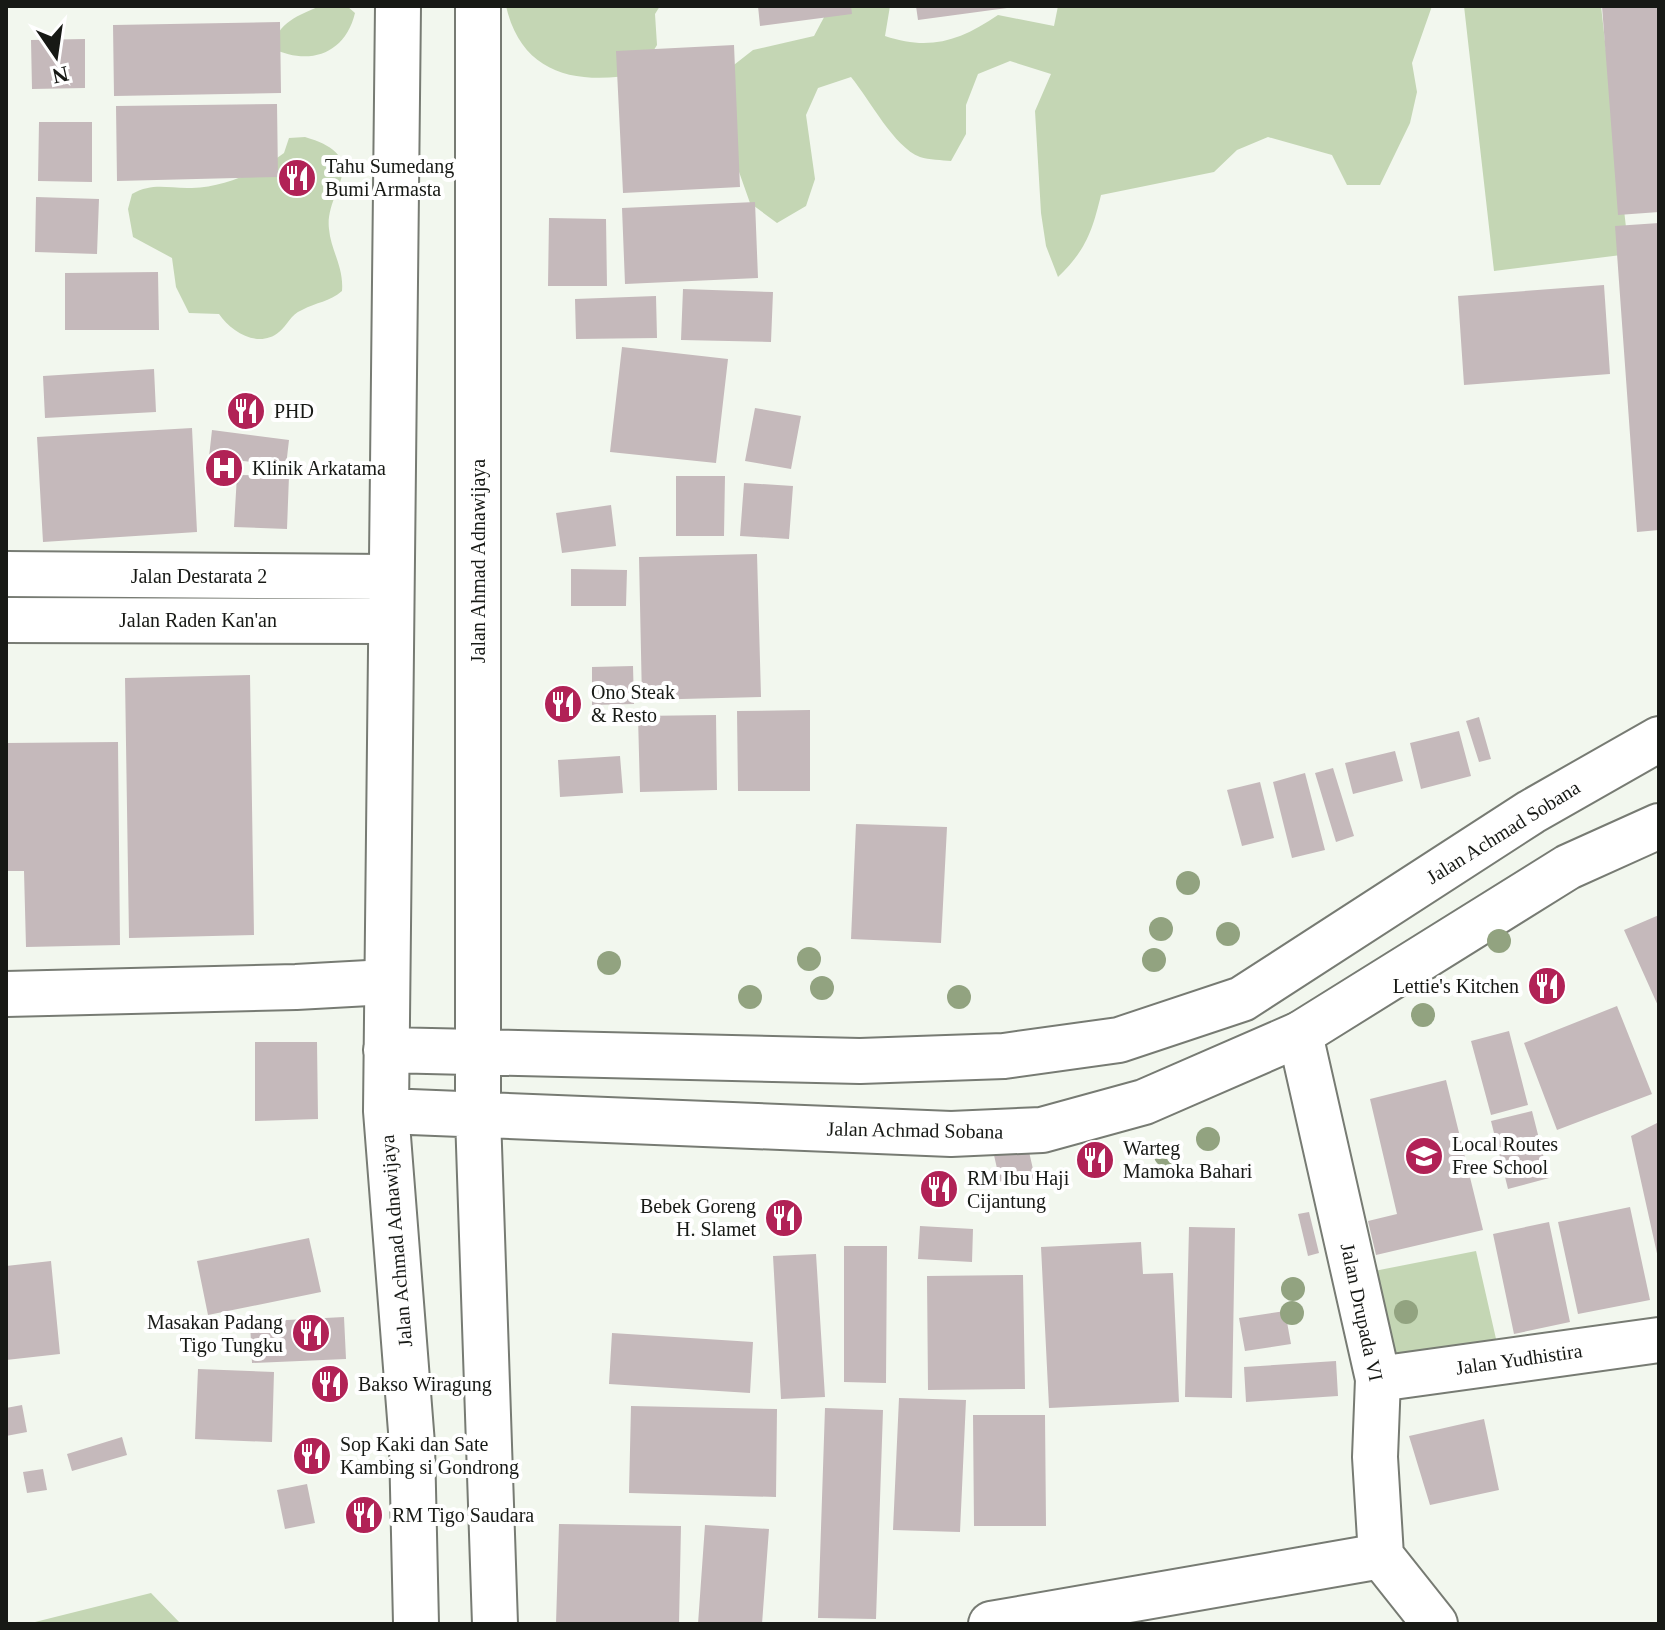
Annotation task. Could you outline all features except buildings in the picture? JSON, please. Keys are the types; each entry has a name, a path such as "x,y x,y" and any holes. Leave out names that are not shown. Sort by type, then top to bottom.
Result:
{"main road":[{"path":"386,1050 398,6"},
{"name":"Jalan Ahmad Adnawijaya","path":"478,6 478,1116"},
{"name":"Jalan Destarata 2","path":"6,574 389,577 391,574"},
{"name":"Jalan Raden Kan'an","path":"6,620 390,621"},
{"name":"Jalan Achmad Sobana","path":"386,1050 860,1061 1004,1056 1119,1040 1242,999 1531,812 1659,739"},
{"name":"Jalan Achmad Sobana","path":"386,1111 951,1134 1042,1130 1144,1102 1300,1034 1568,867 1659,826"},
{"path":"6,994 387,982"},
{"name":"Jalan Drupada VI","path":"1300,1034 1378,1379 1375,1457 1381,1556"},
{"name":"Jalan Achmad Adnawijaya","path":"386,1050 386,1111 412,1444 416,1624"},
{"path":"478,1116 491,1414 495,1624"},
{"name":"Jalan Yudhistira","path":"1378,1379 1659,1340"},
{"path":"991,1624 1381,1556 1435,1624"}],"green space":[{"path":"320,6 347,6 355,13 343,39 334,47 311,56 299,56 272,48 284,25"},
{"path":"506,6 660,6 655,14 657,45 639,74 594,78 574,76 539,61 525,47 514,29"},
{"path":"830,6 890,6 885,36 930,43 957,37 998,15 1054,26 1058,6 1432,6 1412,63 1417,92 1410,123 1380,185 1347,185 1332,155 1268,137 1237,150 1214,172 1101,195 1087,240 1058,277 1046,246 1041,213 1035,111 1051,74 1010,61 978,74 966,105 966,134 951,161 924,158 910,152 851,77 818,88 806,115 815,179 806,206 777,223 750,203 738,169 730,68 753,50 814,36"},
{"path":"1464,6 1601,6 1629,254 1494,271"},
{"path":"305,137 326,145 338,155 342,165 342,176 329,215 329,229 341,274 342,291 298,312 279,332 263,339 254,339 238,332 219,314 189,313 176,287 172,258 133,237 128,209 132,194 154,187 192,188 228,181 252,172 284,153 289,138"},
{"path":"1476,1251 1499,1352 1375,1374 1359,1274"},
{"path":"151,1593 181,1624 27,1624"}],"place":[{"name":"Tahu Sumedang Bumi Armasta","path":"297,178"},
{"name":"PHD","path":"246,411"},
{"name":"Klinik Arkatama","path":"224,468"},
{"name":"Ono Steak & Resto","path":"563,704"},
{"name":"Lettie's Kitchen","path":"1547,986"},
{"name":"Local Routes Free School","path":"1424,1156"},
{"name":"Warteg Mamoka Bahari","path":"1095,1160"},
{"name":"RM Ibu Haji Cijantung","path":"939,1189"},
{"name":"Bebek Goreng H. Slamet","path":"784,1218"},
{"name":"Masakan Padang Tigo Tungku","path":"311,1333"},
{"name":"Bakso Wiragung","path":"330,1384"},
{"name":"Sop Kaki dan Sate Kambing si Gondrong","path":"312,1456"},
{"name":"RM Tigo Saudara","path":"364,1515"}]}
